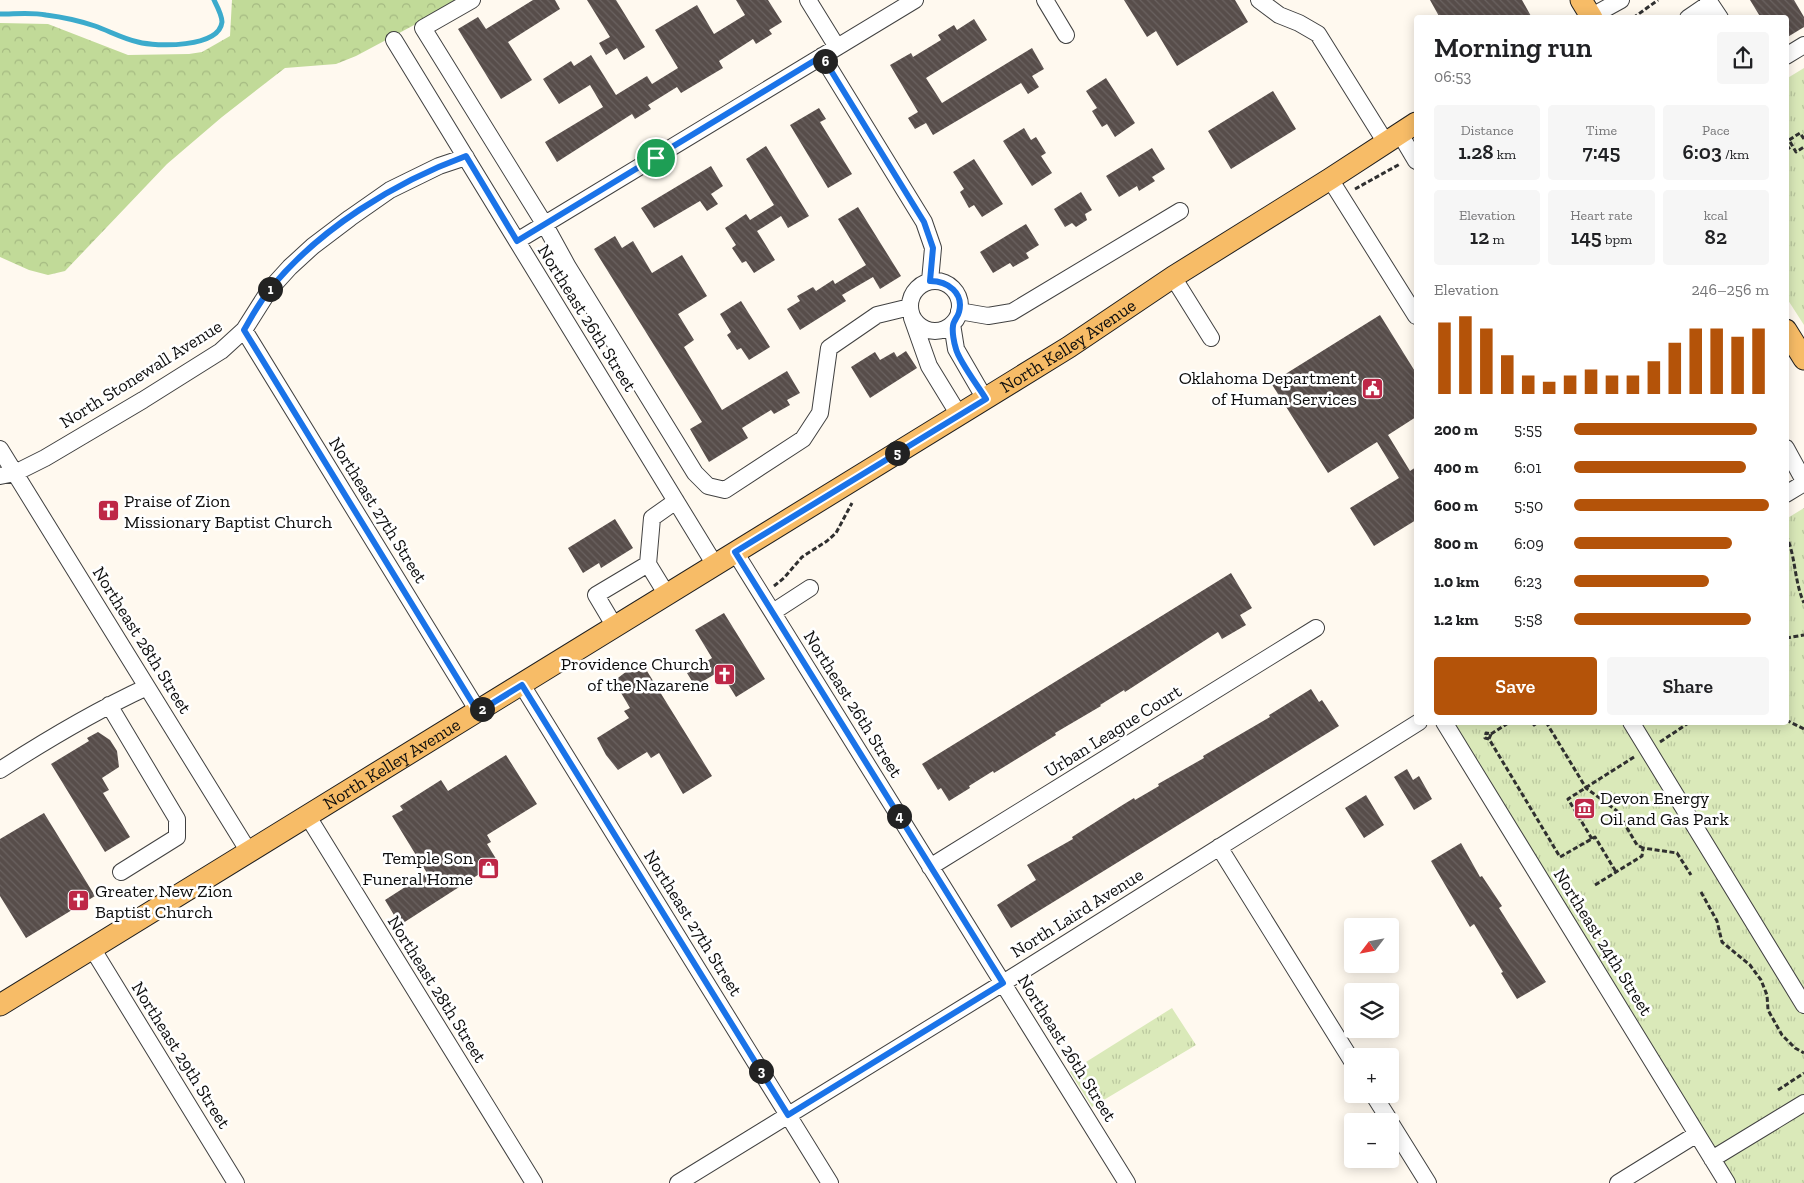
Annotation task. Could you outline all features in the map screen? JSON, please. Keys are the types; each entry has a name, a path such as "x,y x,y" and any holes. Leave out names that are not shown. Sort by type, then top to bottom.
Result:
{"main road":[{"name":"North Kelley Avenue","path":"2,999 92,948 986,399 1069,347 1173,277 1330,180 1401,133"},
{"path":"1789,335 1804,359"}],"street":[{"path":"472,0 423,28 545,225 568,267 675,442 695,473 708,486 725,490 803,439 820,413 829,348 877,315 911,313"},
{"path":"808,0 837,47"},
{"path":"517,241 915,0"},
{"path":"1045,0 1066,35"},
{"path":"1259,0 1275,12 1300,23 1318,34 1401,133 1414,157"},
{"path":"1589,13 1621,0"},
{"path":"1692,15 1709,2 1718,15"},
{"name":"Northeast 26th Street","path":"394,40 716,564"},
{"path":"1789,54 1804,45"},
{"path":"822,56 924,222 933,248 930,281"},
{"name":"North Stonewall Avenue","path":"8,475 99,427 221,351 244,330 262,300 290,267 328,235 390,190 439,166 466,156"},
{"path":"1330,180 1414,313"},
{"path":"911,313 924,328 931,331 939,331 956,318 1012,312 1180,211"},
{"path":"1173,277 1211,338"},
{"path":"959,415 928,366 911,313 912,294 916,288 930,281 938,281 953,288 960,303 956,318 956,349 986,399"},
{"name":"Northeast 27th Street","path":"244,330 478,712"},
{"name":"Northeast 28th Street","path":"0,449 8,475 147,686 249,852"},
{"path":"1789,454 1804,482 1789,492"},
{"path":"667,595 648,564 652,518 676,501"},
{"name":"Northeast 26th Street","path":"735,552 1127,1183"},
{"path":"615,627 596,595 648,564"},
{"path":"773,612 810,588"},
{"name":"Urban League Court","path":"930,867 1316,628"},
{"name":"Northeast 27th Street","path":"522,685 830,1183"},
{"path":"0,770 109,705 147,686"},
{"path":"109,705 177,819 177,837 121,872"},
{"name":"North Laird Avenue","path":"678,1183 1003,983 1414,725"},
{"name":"Northeast 24th Street","path":"1446,725 1727,1183"},
{"path":"1633,725 1804,1005"},
{"name":"Northeast 28th Street","path":"307,815 534,1183"},
{"path":"1219,847 1344,1048"},
{"name":"Northeast 29th Street","path":"92,948 236,1183"},
{"path":"1712,1159 1804,1103"},
{"path":"1618,1183 1697,1134"},
{"path":"1399,1136 1428,1183"}],"path":[{"path":"1637,15 1658,0"},
{"path":"1803,149 1796,152 1789,140 1800,133 1804,140"},
{"path":"1789,542 1804,603"},
{"path":"1789,638 1804,635"},
{"path":"1789,722 1804,729"},
{"path":"1489,739 1491,734 1505,725"},
{"path":"1548,725 1586,788 1617,811 1638,845 1644,848 1679,854 1692,875"},
{"path":"1657,743 1685,725"},
{"path":"1491,734 1488,732 1484,734 1489,739 1560,857 1595,837 1616,872"},
{"path":"1592,839 1568,799 1635,757"},
{"path":"1595,885 1642,856 1644,848"},
{"path":"1701,892 1716,921 1722,942 1750,965 1761,980 1767,995 1768,1010 1782,1035 1795,1048 1804,1053"},
{"path":"1778,1090 1804,1073"}],"green space":[{"path":"232,0 461,0 356,56 336,64 285,68 222,117 167,164 65,271 48,275 29,270 0,257 0,23 48,24 128,55 189,54 202,52 230,36"},
{"path":"1804,68 1804,325 1789,302 1789,77"},
{"path":"1804,508 1804,1183 1734,1183 1451,725 1789,725 1789,517"},
{"path":"1172,1008 1196,1045 1092,1107 1070,1072"}],"building":[{"path":"533,0 555,0 560,9 508,42 532,80 501,99 458,29 478,17 486,29"},
{"path":"587,0 616,0 645,47 624,60 617,48 606,55 599,43 610,37"},
{"path":"736,0 768,0 782,22 769,30 772,34 756,44 753,39 719,61 723,68 681,93 677,87 648,105 651,109 635,119 632,114 557,162 545,142 603,107 590,85 559,104 543,79 571,61 574,66 591,55 616,95 647,76 652,84 678,68 655,30 697,5 714,34 745,15"},
{"path":"1124,0 1235,0 1248,22 1177,66 1156,31 1147,37"},
{"path":"1430,0 1522,0 1530,15 1438,15"},
{"path":"1750,0 1794,0 1804,17 1804,27 1789,36 1789,15 1759,15"},
{"path":"974,19 987,40 926,78 942,103 1032,48 1044,69 1032,76 1039,87 1028,94 1021,83 933,135 926,123 915,129 908,118 918,112 890,65 911,53 913,57 941,40 938,35 954,25 957,30"},
{"path":"1106,78 1135,123 1115,137 1107,124 1102,127 1092,111 1097,108 1086,91"},
{"path":"1273,91 1296,129 1231,169 1208,131"},
{"path":"819,108 826,119 820,122 852,174 828,188 790,125"},
{"path":"1024,128 1031,140 1036,137 1046,153 1041,156 1052,173 1032,186 1003,141"},
{"path":"766,146 809,216 788,228 781,216 757,231 775,260 754,273 746,261 742,263 732,248 736,245 725,228 746,214 750,220 774,205 746,159"},
{"path":"1152,148 1165,169 1152,177 1155,181 1139,191 1137,186 1119,197 1106,176"},
{"path":"974,159 1003,204 982,217 974,205 969,208 960,192 964,189 953,172"},
{"path":"711,166 723,186 711,194 718,204 707,211 700,201 654,228 641,208"},
{"path":"1081,192 1092,210 1085,214 1087,220 1076,227 1072,223 1065,227 1054,209"},
{"path":"858,207 901,276 880,289 873,277 842,295 846,301 800,330 787,309 800,301 797,296 813,287 816,291 833,280 835,284 866,265 838,219"},
{"path":"1026,224 1039,245 1026,253 1029,258 1013,267 1010,263 993,273 980,252"},
{"path":"615,236 622,248 633,241 652,273 682,255 707,296 678,314 694,340 684,347 722,410 787,371 800,393 787,400 790,405 774,414 771,410 742,428 748,438 709,462 690,429 702,422 594,249"},
{"path":"741,301 770,347 749,360 741,348 737,350 727,335 731,332 720,314"},
{"path":"1380,315 1414,370 1414,418 1388,435 1410,471 1414,468 1414,521 1374,546 1350,508 1399,478 1377,442 1328,473 1271,383"},
{"path":"906,351 917,368 870,398 851,367 875,352 880,360 894,352 897,357"},
{"path":"615,519 633,548 601,568 599,563 583,573 568,548"},
{"path":"1231,573 1252,608 1240,615 1246,625 1222,639 1218,632 1125,692 1124,690 1055,733 1056,735 969,786 970,788 949,801 941,788 938,790 922,764"},
{"path":"724,613 765,679 736,697 720,671 695,686 687,673 712,658 695,630"},
{"path":"642,663 712,776 683,794 659,753 651,758 647,752 618,770 606,755 597,738 629,718 624,711 630,708 614,681"},
{"path":"1311,689 1319,702 1322,700 1339,726 1011,928 997,905 1036,880 1027,865 1073,839 1072,837 1134,798 1135,800 1159,786 1158,784 1204,758 1203,756 1270,717 1269,715"},
{"path":"98,732 110,740 117,751 119,767 102,778 109,790 103,793 130,837 105,852 51,764 89,741 87,738"},
{"path":"506,755 537,804 487,835 491,842 487,844 498,862 400,925 385,900 427,873 392,816 403,810 400,806 441,780 448,791"},
{"path":"1407,769 1413,780 1419,776 1432,799 1414,810 1394,777"},
{"path":"1366,795 1384,825 1364,838 1345,808"},
{"path":"44,813 95,896 26,938 0,896 0,839"},
{"path":"1461,843 1480,877 1482,876 1502,906 1499,908 1546,982 1517,999 1474,924 1470,927 1431,861"}],"waterway":[{"path":"0,14 35,14 58,17 89,24 138,42 172,45 199,41 210,37 218,31 222,19 214,0"}],"place":[{"name":"Oklahoma Department of Human Services","path":"1373,388"},
{"name":"Praise of Zion Missionary Baptist Church","path":"108,511"},
{"name":"Providence Church of the Nazarene","path":"725,674"},
{"name":"Devon Energy Oil and Gas Park","path":"1584,808"},
{"name":"Temple Son Funeral Home","path":"489,868"},
{"name":"Greater New Zion Baptist Church","path":"79,901"}],"route":[{"path":"822,56 924,222 933,248 930,281 946,283 958,295 960,311 952,324 956,349 986,399 735,552 1003,983 788,1115 522,685 478,712 244,330 270,289 313,246 390,190 439,166 466,156 517,241 656,158 822,56"}]}
